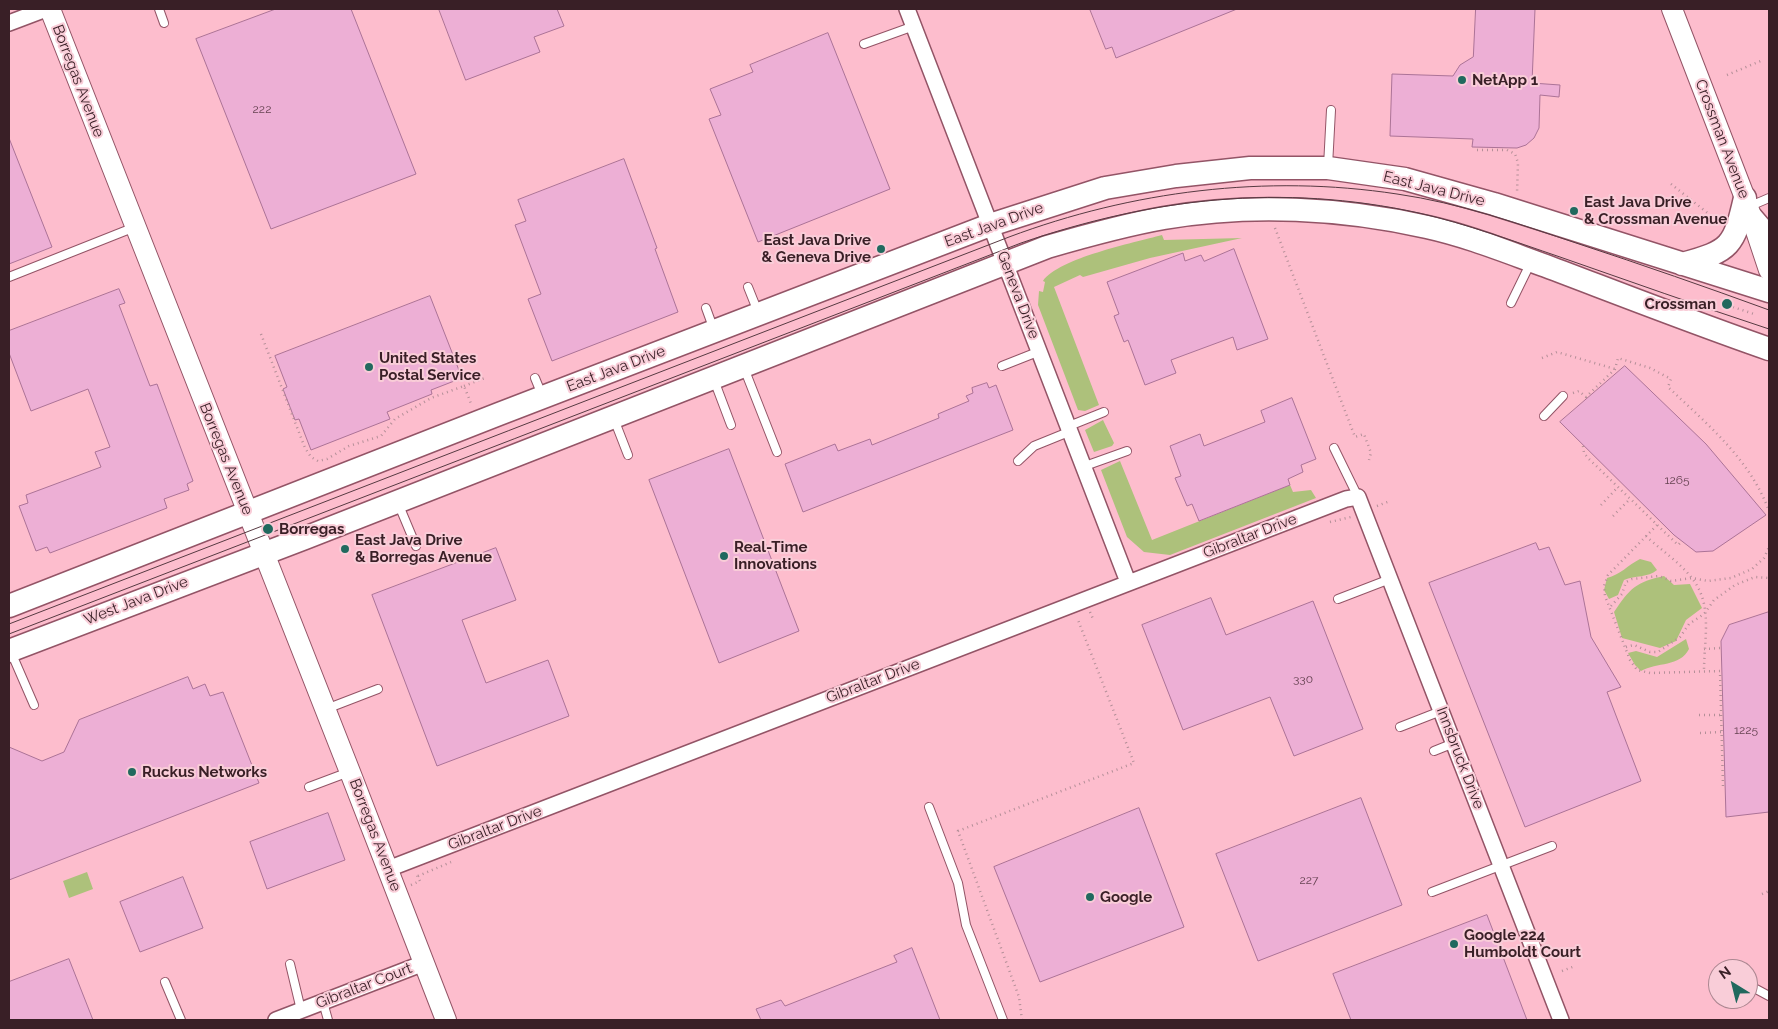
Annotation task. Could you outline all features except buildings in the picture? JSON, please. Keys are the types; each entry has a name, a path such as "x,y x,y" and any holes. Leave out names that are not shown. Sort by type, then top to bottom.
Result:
{"main road":[{"name":"East Java Drive","path":"247,513 539,387 715,331 990,225 1105,188 1176,176 1250,168 1328,168 1405,179 1494,204 1769,291"},
{"path":"1748,207 1769,238"},
{"path":"1681,264 1709,257 1725,248 1738,228 1748,207"},
{"path":"264,553 744,367 1046,247 1101,232 1166,218 1256,210 1297,210 1363,215 1428,227 1492,246 1701,326 1769,349"},
{"path":"9,606 247,513"},
{"name":"West Java Drive","path":"10,650 264,553"}],"street":[{"path":"9,22 46,9"},
{"name":"Borregas Avenue","path":"50,9 446,1020"},
{"name":"Geneva Drive","path":"907,9 1085,466 1128,582"},
{"name":"Crossman Avenue","path":"1672,9 1748,207 1769,270"},
{"name":"Innsbruck Drive","path":"1358,497 1561,1020"},
{"name":"Gibraltar Drive","path":"388,869 1128,582 1346,499 1358,497"},
{"name":"Gibraltar Court","path":"276,1020 424,963"}],"lane":[{"path":"159,9 164,22"},
{"path":"864,44 914,26"},
{"path":"1328,168 1331,110"},
{"path":"1748,207 1769,198"},
{"path":"9,277 135,227"},
{"path":"1511,303 1531,261"},
{"path":"748,287 759,314"},
{"path":"706,308 715,331"},
{"path":"1002,366 1040,351"},
{"path":"744,367 776,452"},
{"path":"713,378 731,425"},
{"path":"1544,416 1563,396"},
{"path":"1018,461 1034,446 1104,412"},
{"path":"613,418 628,455"},
{"path":"1334,448 1358,497"},
{"path":"1085,466 1127,451"},
{"path":"397,502 416,546"},
{"path":"1338,599 1390,579"},
{"path":"10,650 34,705"},
{"path":"326,710 378,689"},
{"path":"1400,728 1442,711"},
{"path":"1434,751 1454,743"},
{"path":"309,787 350,772"},
{"path":"929,807 958,883 966,925 1003,1020"},
{"path":"1432,892 1552,846"},
{"path":"290,964 302,1010"},
{"path":"165,982 181,1020"},
{"path":"323,1002 328,1020"}],"path":[{"path":"1727,75 1764,60"},
{"path":"1477,150 1507,150 1515,154 1518,163 1517,199"},
{"path":"1671,184 1723,225"},
{"path":"1273,224 1355,437 1364,434 1371,453 1369,460"},
{"path":"1733,307 1754,314"},
{"path":"261,334 305,448 311,457 318,461 327,459 349,446 381,436 395,419 431,398 485,378"},
{"path":"1542,358 1557,352 1615,369"},
{"path":"1563,396 1579,391 1586,397 1615,369 1618,358 1650,368 1671,379 1668,388 1719,435 1752,473 1769,511"},
{"path":"464,386 474,410"},
{"path":"1584,446 1584,453 1588,458 1678,546 1682,541"},
{"path":"1601,505 1618,487"},
{"path":"1613,516 1630,499"},
{"path":"1657,525 1605,580 1606,596 1633,666 1643,673 1720,671 1723,786"},
{"path":"1646,536 1692,578 1702,594 1704,671"},
{"path":"1610,606 1622,594 1626,582 1632,579 1659,576 1671,581 1692,578 1708,581 1731,578 1752,569 1764,558 1769,547"},
{"path":"1626,647 1634,646 1658,652 1680,638 1688,624 1704,614 1714,600 1736,585 1755,577 1769,578"},
{"path":"1022,1020 1020,997 958,831 1134,763 1078,620"},
{"path":"1704,649 1721,648"},
{"path":"1700,715 1721,715"},
{"path":"1700,733 1722,732"},
{"path":"407,887 420,881 415,869"},
{"path":"1762,894 1769,891"},
{"path":"1562,971 1575,966"}],"shaded area":[{"path":"9,9 1769,9 1769,1020 9,1020"}],"green space":[{"path":"1162,235 1164,240 1242,238 1150,258 1083,277 1080,275 1054,287 1099,405 1085,411 1078,410 1038,305 1039,291 1043,292 1045,282 1043,281 1064,265 1080,258"},
{"path":"1103,420 1114,443 1112,446 1094,452 1085,430"},
{"path":"1120,461 1152,540 1290,485 1293,492 1311,490 1316,498 1170,555 1144,552 1127,537 1101,470"},
{"path":"1640,559 1651,562 1657,570 1650,574 1624,580 1618,595 1609,599 1604,590 1607,578 1616,575"},
{"path":"1664,576 1674,585 1690,584 1702,608 1686,620 1676,641 1660,648 1622,638 1614,612 1634,587"},
{"path":"1686,639 1689,649 1680,659 1641,671 1628,653 1636,651 1657,657"},
{"path":"87,872 93,889 69,898 63,881"}],"tram line":[{"path":"9,624 1009,237 1103,208 1151,198 1200,191 1298,186 1348,188 1420,198 1512,222 1651,268 1769,310"},
{"path":"9,634 1021,243 1119,215 1168,206 1267,197 1368,204 1419,213 1490,233 1769,329"}],"place":[{"name":"NetApp 1","path":"1462,80"},
{"name":"East Java Drive & Crossman Avenue","path":"1574,211"},
{"name":"East Java Drive & Geneva Drive","path":"881,249"},
{"name":"Crossman","path":"1727,304"},
{"name":"United States Postal Service","path":"369,367"},
{"name":"Borregas","path":"268,529"},
{"name":"East Java Drive & Borregas Avenue","path":"345,549"},
{"name":"Real-Time Innovations","path":"724,556"},
{"name":"Ruckus Networks","path":"132,772"},
{"name":"Google","path":"1090,897"},
{"name":"Google 224 Humboldt Court","path":"1454,944"}]}
